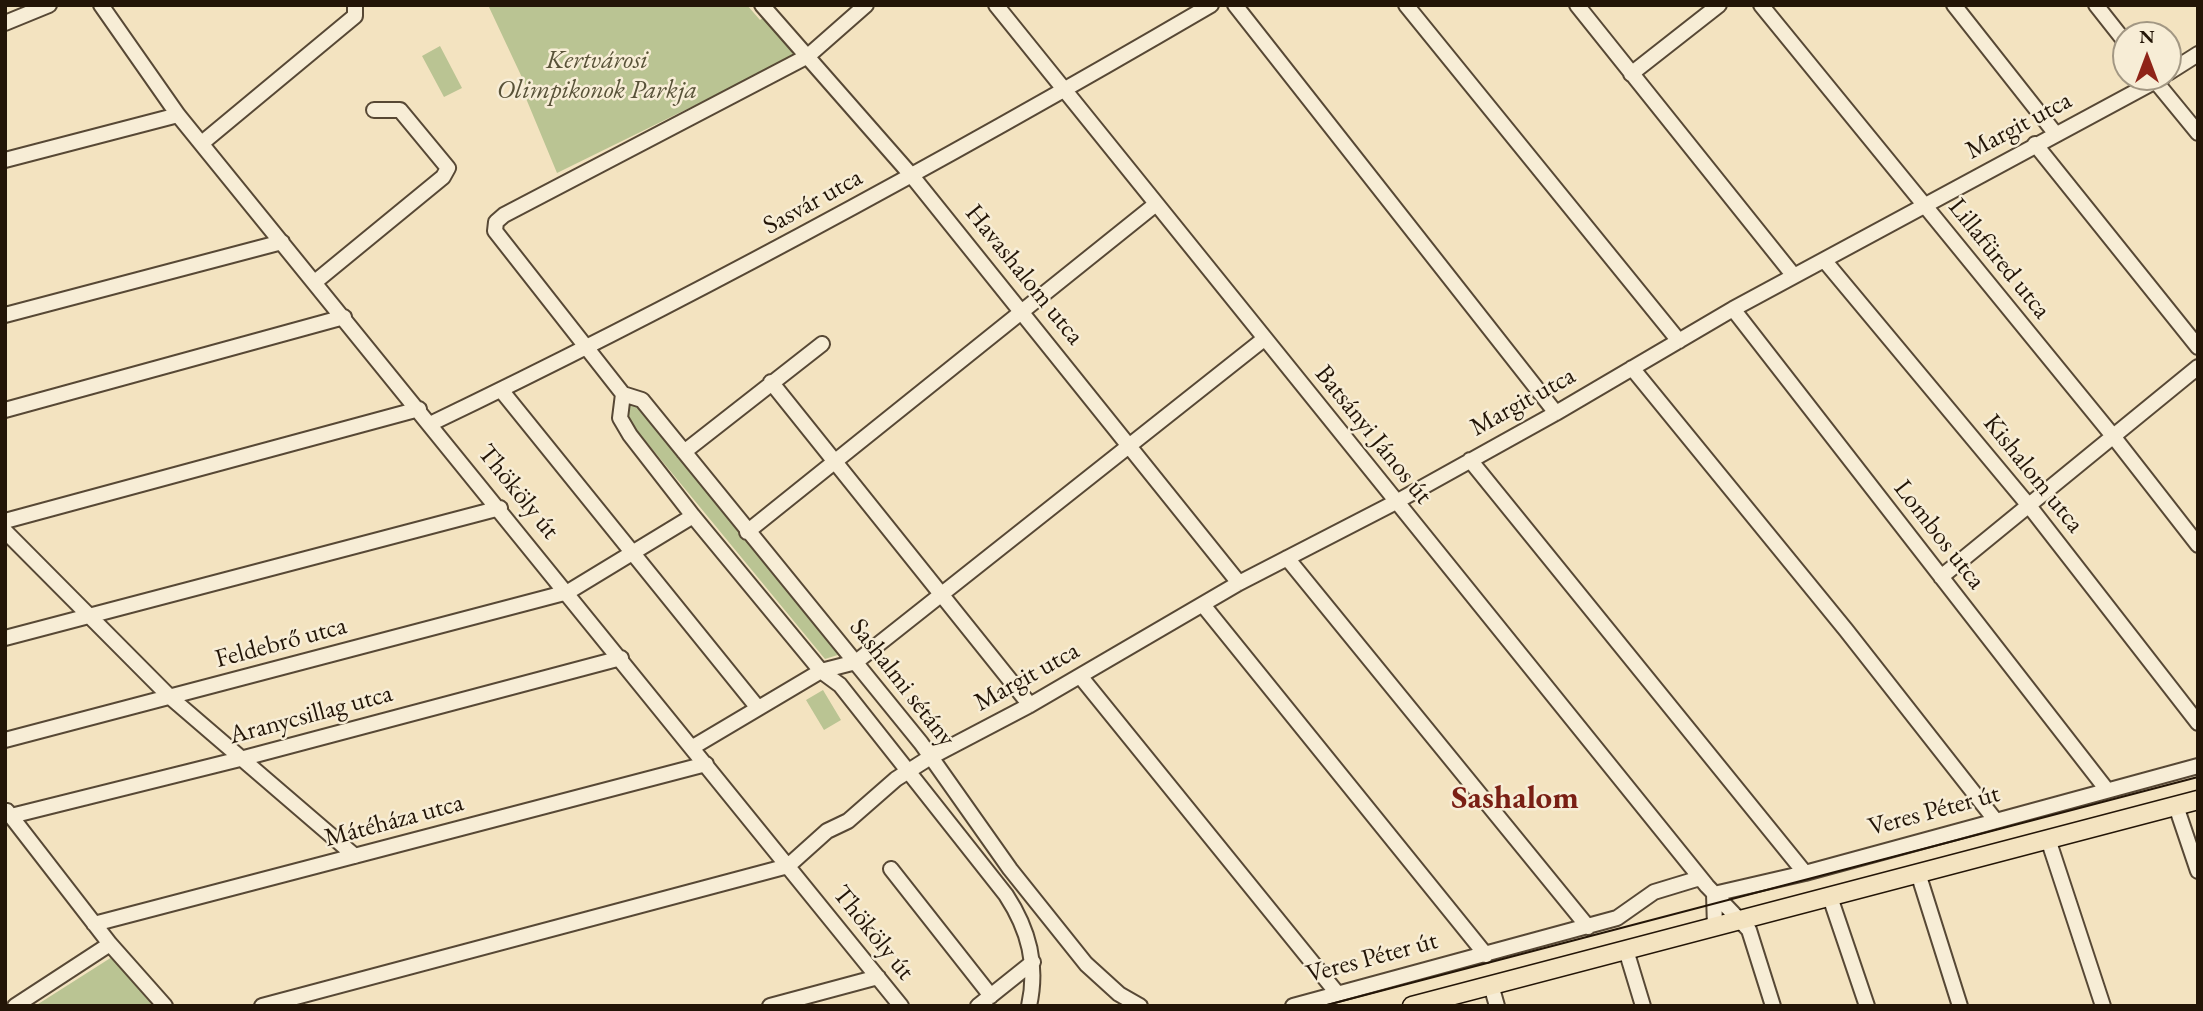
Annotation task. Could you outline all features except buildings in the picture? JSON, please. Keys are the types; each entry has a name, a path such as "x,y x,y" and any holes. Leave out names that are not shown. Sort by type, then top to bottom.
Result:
{"main road":[{"path":"1412,1006 2198,800"}],"street":[{"path":"5,23 49,5"},
{"name":"Thököly út","path":"101,5 178,115 500,508 901,1006"},
{"name":"Havashalom utca","path":"762,5 912,176 1239,583"},
{"path":"808,56 866,5"},
{"name":"Batsányi János út","path":"996,5 1700,878 1741,920"},
{"name":"Sasvár utca","path":"430,424 750,264 912,176 1211,5"},
{"path":"1236,5 1556,412"},
{"path":"1406,5 1679,341"},
{"path":"1577,5 1794,276"},
{"path":"1631,74 1719,5"},
{"name":"Lillafüred utca","path":"1761,5 2113,436 2198,545"},
{"path":"1955,5 2055,133"},
{"path":"2096,5 2112,25"},
{"path":"202,143 353,12"},
{"name":"Margit utca","path":"2182,64 2198,54"},
{"name":"Sashalmi sétány","path":"808,56 499,218 495,226 496,235 623,394 642,400 747,532 856,662 921,743 929,758 1010,869 1086,964 1119,993 1140,1006"},
{"name":"Margit utca","path":"788,866 861,803 868,802 929,758 1030,705 1239,583 1396,502 1733,309 2134,91"},
{"path":"2170,91 2198,133"},
{"path":"315,282 443,177 448,169 446,163 400,110 374,110"},
{"path":"5,160 178,115"},
{"path":"2035,144 2198,347"},
{"path":"747,532 1156,204"},
{"path":"5,315 282,242"},
{"name":"Kishalom utca","path":"1825,260 2030,507 2198,723"},
{"name":"Lombos utca","path":"1733,309 2107,790"},
{"path":"5,410 344,317"},
{"path":"693,747 821,671 856,662 1264,339"},
{"path":"684,452 822,344"},
{"path":"1941,577 2030,507 2198,367"},
{"path":"1632,368 1838,620 1996,821"},
{"path":"771,382 1030,705"},
{"path":"501,390 758,708"},
{"name":"Sashalmi sétány","path":"623,394 620,404 621,418 693,516 821,671 840,685 995,880 1023,925 1033,962 1030,1006"},
{"path":"5,521 419,409"},
{"path":"1470,460 1805,873"},
{"path":"5,638 500,508"},
{"name":"Feldebrő utca","path":"5,740 568,592 633,555 693,516"},
{"path":"5,531 87,617 170,697 355,856"},
{"path":"1287,558 1588,927"},
{"path":"1203,605 1486,955"},
{"name":"Aranycsillag utca","path":"8,812 244,758 621,658"},
{"path":"1080,676 1337,993"},
{"name":"Mátéháza utca","path":"94,924 706,764"},
{"name":"Veres Péter út","path":"1714,894 1805,873 2198,766"},
{"path":"2176,806 2198,871"},
{"path":"8,812 110,944 165,1006"},
{"path":"2048,839 2103,1006"},
{"path":"262,1006 788,866"},
{"path":"891,869 991,996"},
{"path":"995,880 1010,869"},
{"path":"1918,873 1960,1006"},
{"name":"Veres Péter út","path":"1293,1006 1588,927 1630,911 1654,892 1700,878"},
{"path":"1714,894 1715,927"},
{"path":"1830,897 1867,1006"},
{"path":"1741,920 1750,933 1773,1006"},
{"path":"15,1006 110,944"},
{"path":"1626,950 1643,1006"},
{"path":"978,1006 1033,962"},
{"path":"770,1006 878,977"},
{"path":"1491,985 1497,1006"}],"green space":[{"name":"Kertvárosi Olimpikonok Parkja","path":"488,5 747,5 760,20 766,16 801,53 557,173 525,96 526,86"},
{"path":"440,46 462,88 444,97 422,56"},
{"path":"632,401 640,403 844,653 825,659 625,416 625,407"},
{"path":"823,690 841,720 824,730 806,700"},
{"path":"112,957 153,1006 35,1006"}],"tram line":[{"path":"1323,1006 2198,777"}],"district":[{"name":"Sashalom","path":"1515,799"}]}
